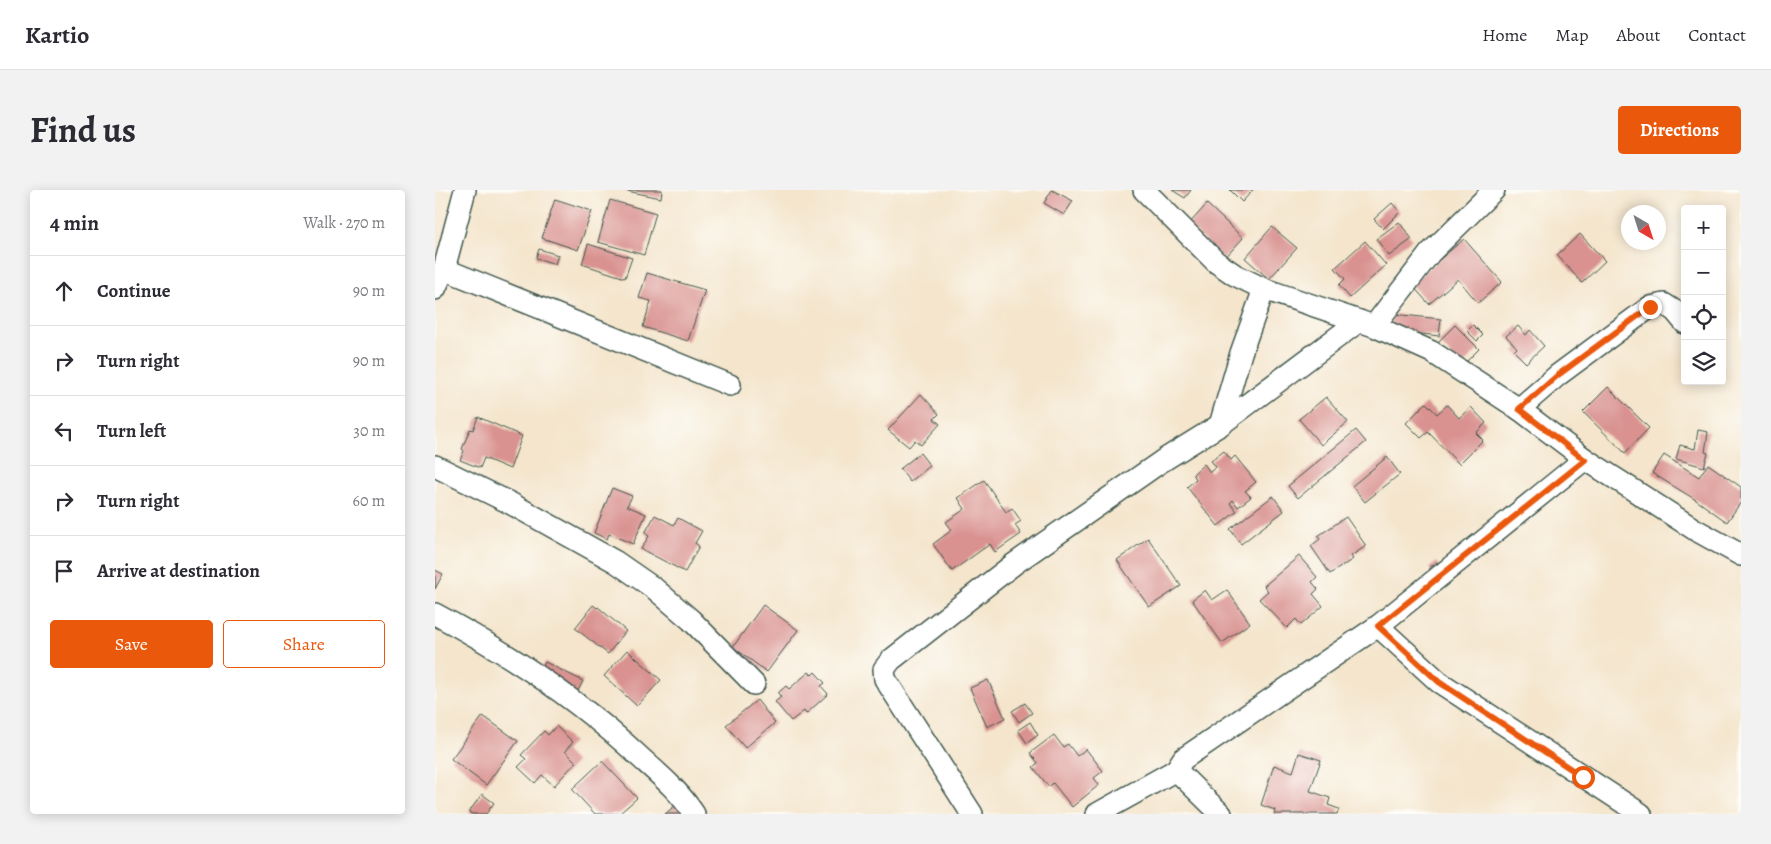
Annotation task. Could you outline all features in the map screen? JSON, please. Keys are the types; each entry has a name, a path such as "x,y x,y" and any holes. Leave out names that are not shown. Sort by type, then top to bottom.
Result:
{"street":[{"path":"435,289 444,268 465,190"},
{"path":"972,814 885,679 884,669 891,660 1014,564 1162,461 1220,425 1366,323 1430,253 1493,190"},
{"path":"1146,191 1216,262 1235,275 1264,289 1366,323 1432,352 1519,409 1585,460 1741,555"},
{"path":"444,268 731,385"},
{"path":"1220,425 1241,352 1264,289"},
{"path":"1519,409 1558,375 1650,307 1664,304 1675,311 1681,318"},
{"path":"1097,814 1176,770 1183,759 1378,626 1585,460"},
{"path":"435,466 518,508 616,562 647,583 691,620 754,684"},
{"path":"435,614 526,669 607,726 682,795 694,814"},
{"path":"1378,626 1439,682 1641,814"},
{"path":"1176,770 1221,814"}],"building":[{"path":"622,190 662,190 661,198"},
{"path":"1052,190 1073,201 1064,215 1044,203"},
{"path":"1172,190 1191,190 1185,198"},
{"path":"1230,190 1253,190 1242,202"},
{"path":"555,199 592,211 578,250 542,238"},
{"path":"610,200 656,213 644,255 598,242"},
{"path":"1392,203 1400,212 1383,229 1374,219"},
{"path":"1207,204 1243,238 1224,259 1188,225"},
{"path":"1399,222 1412,239 1389,256 1376,239"},
{"path":"1272,227 1297,248 1269,279 1245,258"},
{"path":"1580,234 1605,261 1582,283 1557,255"},
{"path":"1464,239 1502,282 1478,303 1458,279 1429,304 1411,284"},
{"path":"1365,241 1386,265 1350,298 1339,285 1345,279 1335,268"},
{"path":"588,244 632,258 625,278 582,264"},
{"path":"539,249 558,255 555,264 536,258"},
{"path":"647,273 705,290 688,341 643,327 651,301 639,298"},
{"path":"1393,314 1441,319 1439,336 1390,330"},
{"path":"1455,325 1479,349 1462,366 1438,342"},
{"path":"1473,325 1483,335 1477,341 1467,331"},
{"path":"1518,326 1526,335 1530,330 1544,346 1526,363 1514,351 1517,348 1506,336"},
{"path":"1608,387 1649,428 1625,453 1583,412"},
{"path":"921,394 939,414 934,419 940,424 921,445 915,440 909,447 888,430"},
{"path":"1326,397 1348,422 1321,445 1299,419"},
{"path":"1426,403 1437,414 1447,405 1459,418 1471,407 1486,423 1476,433 1483,440 1459,464 1428,432 1421,438 1406,423"},
{"path":"478,417 522,436 510,469 484,458 480,468 460,460 470,429 473,430"},
{"path":"1356,430 1366,442 1298,498 1288,486"},
{"path":"1698,430 1708,432 1705,452 1708,453 1704,467 1676,459 1680,445 1695,449"},
{"path":"1224,451 1231,460 1235,456 1256,482 1245,491 1251,497 1238,507 1233,500 1230,503 1237,511 1218,526 1187,487 1196,479 1193,474 1204,464 1210,472 1216,467 1211,461"},
{"path":"920,453 930,466 910,482 900,469"},
{"path":"1664,455 1699,477 1708,464 1741,487 1741,502 1727,522 1652,473"},
{"path":"1387,457 1400,474 1365,502 1352,486"},
{"path":"984,480 1006,512 1012,508 1021,521 1015,525 1021,534 995,552 990,544 952,571 933,544 952,530 946,522 965,509 958,498"},
{"path":"612,488 632,496 627,506 646,514 633,544 609,534 607,539 594,533"},
{"path":"1273,496 1284,511 1241,544 1230,529"},
{"path":"655,515 674,525 678,518 702,531 695,543 699,546 685,572 641,549 649,536 645,533"},
{"path":"1346,517 1366,546 1351,556 1353,559 1330,574 1311,546 1320,539 1318,536"},
{"path":"1148,538 1181,586 1149,607 1117,560"},
{"path":"1299,556 1317,577 1312,582 1318,589 1313,594 1323,606 1301,625 1296,619 1287,628 1259,599 1268,591 1264,586"},
{"path":"1437,562 1440,566 1432,573 1429,568"},
{"path":"435,570 443,574 435,589"},
{"path":"1205,590 1212,600 1227,590 1250,623 1222,643 1192,600"},
{"path":"593,605 598,607 626,631 608,654 575,628"},
{"path":"763,605 798,630 767,672 733,647"},
{"path":"627,650 661,680 637,706 604,676"},
{"path":"545,662 583,681 576,695 538,676"},
{"path":"809,672 812,675 815,672 825,683 821,686 828,694 806,714 804,711 791,721 775,702 781,697 778,693 786,686 789,689"},
{"path":"988,680 1005,718 987,727 970,688"},
{"path":"757,700 775,723 745,748 726,725"},
{"path":"1025,703 1032,713 1019,722 1012,711"},
{"path":"483,716 518,741 486,785 451,759"},
{"path":"1030,722 1038,735 1027,743 1018,730"},
{"path":"556,726 573,742 565,751 576,762 554,786 542,775 535,783 518,767 526,759 521,755 544,731 548,735"},
{"path":"1054,735 1063,747 1068,744 1077,756 1086,749 1103,771 1094,778 1099,785 1072,807 1053,783 1049,787 1033,767 1038,763 1030,753"},
{"path":"1299,753 1321,760 1310,791 1330,798 1328,805 1339,809 1337,814 1274,814 1275,810 1261,805 1274,765 1293,772"},
{"path":"602,761 637,798 619,814 595,814 572,789"},
{"path":"482,794 494,803 486,814 472,814 469,812"},
{"path":"677,804 686,814 665,814"}],"route":[{"path":"1583,777 1439,682 1378,626 1585,460 1519,409 1558,375 1650,307"}]}
